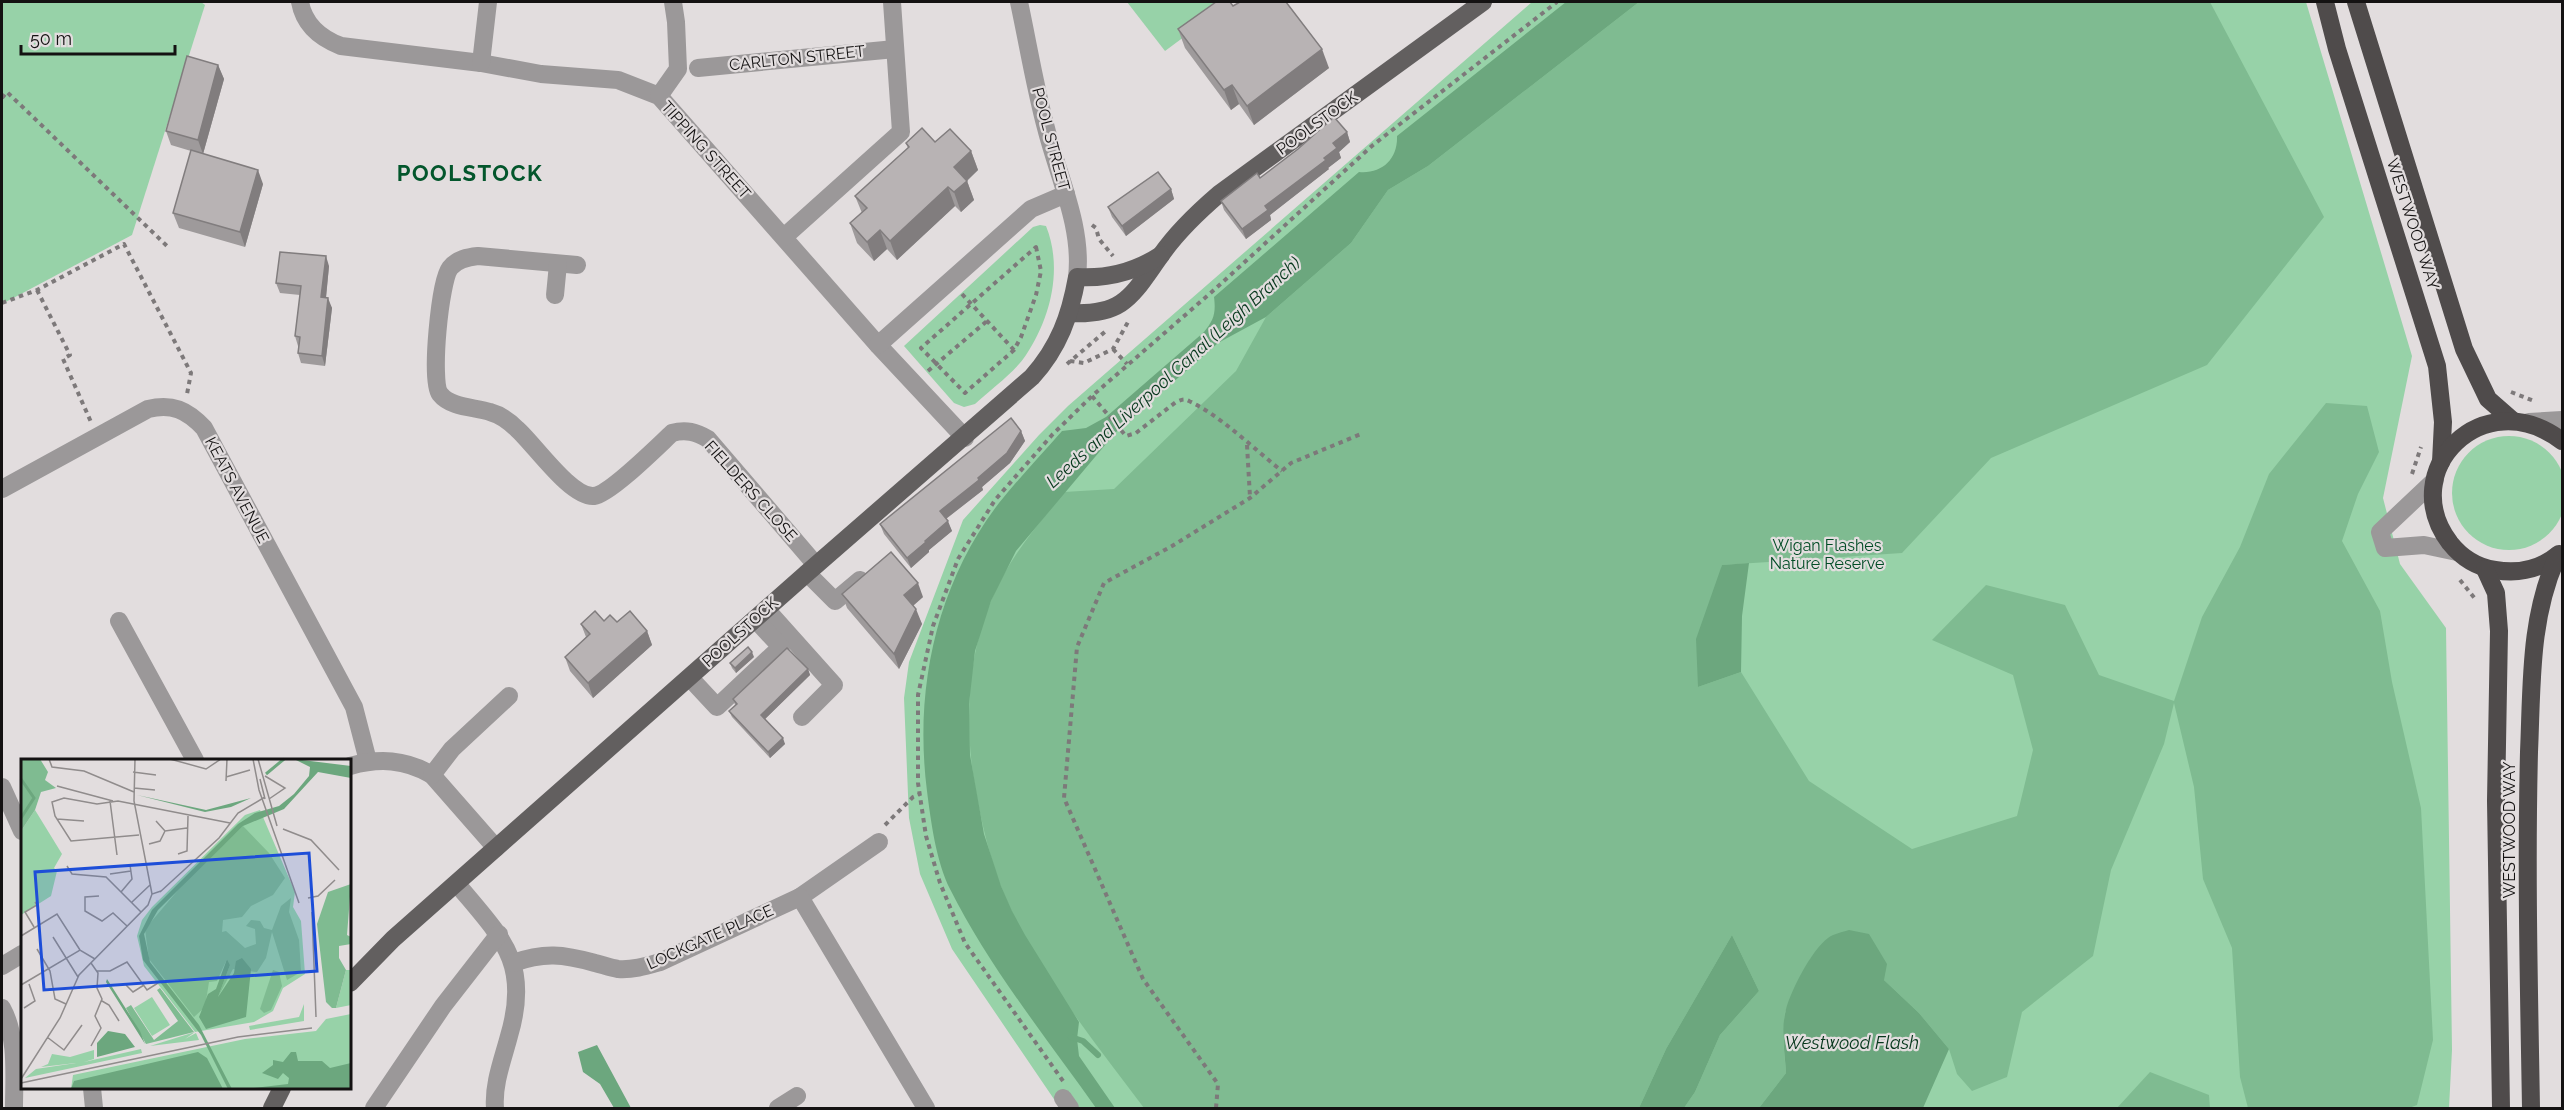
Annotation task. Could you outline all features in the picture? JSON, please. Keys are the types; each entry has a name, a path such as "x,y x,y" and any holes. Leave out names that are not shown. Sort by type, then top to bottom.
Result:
{"highway":[{"name":"WESTWOOD WAY","path":"2325,2 2337,50 2437,366 2444,422 2441,462"},
{"name":"WESTWOOD WAY","path":"2356,2 2464,349 2488,399 2520,421 2547,430 2562,441"},
{"path":"2520,421 2491,422 2471,430 2454,444 2441,462 2435,480 2434,506 2441,531 2457,552 2485,569 2510,573 2535,568 2560,553"},
{"name":"WESTWOOD WAY","path":"2531,1108 2528,810 2533,654 2541,600 2548,576 2560,553"},
{"name":"WESTWOOD WAY","path":"2485,569 2496,593 2499,631 2496,801 2501,1108"}],"main road":[{"name":"POOLSTOCK","path":"1069,313 1101,312 1129,298 1144,281 1161,255 1195,216 1219,194 1483,2"},
{"name":"POOLSTOCK","path":"351,982 393,939 812,569 965,438 1043,365 1060,339 1069,313 1077,276 1103,277 1132,271 1161,255"}],"street":[{"name":"TIPPING STREET","path":"300,2 302,12 309,24 328,42 341,46 481,63 541,74 618,81 659,96 878,345 965,438"},
{"path":"481,63 488,2"},
{"path":"659,96 678,69 673,2"},
{"path":"784,237 901,132 892,2"},
{"name":"POOL STREET","path":"1019,2 1046,128 1066,194 1077,244 1077,276"},
{"name":"CARLTON STREET","path":"698,68 895,48"},
{"path":"878,345 952,282 1031,209 1066,194"},
{"name":"FIELDERS CLOSE","path":"578,265 478,256 459,260 451,267 446,276 438,339 435,382 440,395 451,402 502,417 529,440 572,488 590,496 606,492 672,433 681,430 699,434 708,439 812,569"},
{"path":"555,295 558,264"},
{"path":"2,489 148,409 172,406 184,411"},
{"name":"KEATS AVENUE","path":"184,411 204,428 354,707 368,761"},
{"path":"2520,421 2562,420"},
{"path":"2435,480 2380,532 2385,548 2424,545 2457,552"},
{"path":"812,569 835,602 873,568"},
{"path":"690,678 717,707 781,647 761,614"},
{"path":"761,614 834,685 802,717"},
{"path":"119,621 194,759"},
{"path":"432,776 452,749 508,696"},
{"path":"351,766 368,761 402,762 418,767 432,776 496,848"},
{"path":"2,787 21,829"},
{"name":"LOCKGATE PLACE","path":"513,963 532,956 550,954 570,956 616,969 635,969 660,962 800,897 879,842"},
{"path":"457,884 499,934 513,963 517,980 514,1020 499,1071 495,1108"},
{"path":"800,897 926,1108"},
{"path":"374,1108 443,1006 499,934"},
{"path":"2,966 21,955"},
{"path":"2,1008 12,1038 14,1108"},
{"path":"92,1089 94,1108"},
{"path":"778,1108 797,1096"}],"path":[{"path":"1066,1097 965,943 933,862 920,794 918,695 933,626 958,559 995,500 1052,435 1092,396 1214,290 1374,145 1557,2"},
{"path":"2,98 7,92 168,246"},
{"path":"1096,228 1099,239 1116,259"},
{"path":"2,303 37,290 124,244 191,373 184,411"},
{"path":"1036,247 1041,271 1036,295 1014,350 965,393 921,348 972,304 1036,247"},
{"path":"952,282 1014,350"},
{"path":"37,290 70,355 63,359 98,436"},
{"path":"1070,361 1084,363 1113,349 1129,320 1124,316"},
{"path":"913,383 987,321"},
{"path":"1062,368 1109,328"},
{"path":"1113,349 1127,364"},
{"path":"1092,396 1126,436 1136,433 1183,399 1208,412 1282,471"},
{"path":"1216,1108 1218,1084 1143,979 1064,798 1077,647 1104,583 1172,546 1250,498 1291,463 1361,434"},
{"path":"1247,444 1250,498"},
{"path":"2409,482 2422,444"},
{"path":"879,842 886,824 913,797 920,794"}],"green space":[{"path":"2,2 201,2 205,5 132,235 2,304"},
{"path":"1127,2 1231,2 1165,51"},
{"name":"Wigan Flashes Nature Reserve","path":"1532,2 2306,2 2412,356 2383,498 2400,564 2446,628 2452,1050 2449,1108 1060,1108 952,949 920,874 909,818 904,698 909,662 963,520 1068,406"},
{"name":"Wigan Flashes Nature Reserve","path":"1639,2 2210,2 2324,217 2207,365 1991,458 1902,553 1722,565 1698,687 1741,672 1809,781 1912,849 2017,816 2033,750 2013,675 1932,640 1986,585 2065,605 2099,675 2174,701 2202,617 2240,547 2269,474 2326,403 2367,406 2379,452 2358,494 2342,541 2380,611 2392,682 2421,808 2433,1040 2417,1105 2409,1108 2248,1108 2240,1077 2232,948 2203,879 2194,787 2174,703 2164,744 2111,870 2093,956 2022,1012 2007,1077 1972,1091 1957,1074 1949,1049 1919,1013 1884,980 1811,958 1785,1012 1783,1038 1786,1073 1759,1108 1684,1108 1695,1092 1720,1035 1759,991 1732,935 1666,1049 1639,1108 1144,1108 1064,1000 1028,943 1000,884 984,830 973,774 969,708 973,665 983,622 1006,571 1023,544 1064,492 1114,489 1236,371 1266,317 1351,243 1388,190 1428,166"},
{"path":"1046,226 1051,242 1054,276 1048,309 1035,341 1016,368 975,404 964,407 954,403 904,346 1033,227"},
{"path":"2509,436 2531,440 2550,452 2562,471 2565,482 2565,504 2562,515 2550,534 2531,546 2509,550 2487,546 2468,534 2456,515 2452,493 2456,471 2468,452 2487,440"},
{"path":"2150,1072 2209,1095 2210,1108 2117,1108"}],"water":[{"name":"Leeds and Liverpool Canal (Leigh Branch)","path":"1566,2 1639,2 1428,166 1388,190 1351,243 1266,317 1218,343 1116,432 1016,551 991,601 975,651 969,704 970,755 984,834 1012,911 1079,1022 1077,1039 1079,1056 1115,1108 1096,1108 982,946 950,889 938,854 927,791 924,715 927,677 934,640 959,568 977,535 999,503 1062,431 1086,428 1106,417 1204,332 1213,316 1214,297 1359,172 1375,170 1387,163 1395,152 1397,136"},
{"path":"1749,563 1742,616 1741,672 1698,687 1696,639 1722,565"},
{"name":"Westwood Flash","path":"1849,930 1869,934 1887,964 1884,980 1919,1013 1949,1049 1923,1108 1759,1108 1786,1073 1784,1021 1787,1006 1796,985 1808,962 1822,944 1833,935"},
{"name":"Westwood Flash","path":"1732,935 1759,991 1720,1035 1695,1092 1684,1108 1639,1108 1666,1049"},
{"path":"597,1045 631,1108 614,1108 600,1084 583,1072 578,1052"}],"building":[{"path":"1216,2 1230,2 1233,6 1240,2 1286,2 1322,49 1247,106 1232,85 1224,90 1178,29"},
{"path":"187,56 218,65 198,140 166,131"},
{"path":"1334,117 1347,132 1333,143 1337,148 1324,158 1326,160 1265,206 1268,210 1242,229 1221,201 1257,173 1260,178"},
{"path":"922,128 935,142 950,129 971,151 954,167 967,181 954,192 948,187 890,241 880,230 867,242 850,223 867,208 855,196 909,147 906,143"},
{"path":"191,150 258,170 240,232 173,213"},
{"path":"1158,172 1171,189 1122,226 1108,207"},
{"path":"280,252 326,256 321,297 328,298 322,356 298,353 300,337 295,336 301,286 276,283"},
{"path":"1011,418 1021,431 1007,453 978,478 979,480 940,511 948,521 907,558 880,524"},
{"path":"891,552 918,583 904,595 916,609 894,654 842,594"},
{"path":"595,611 604,621 610,615 617,622 630,611 647,631 588,683 565,657 590,634 581,624"},
{"path":"748,647 752,652 735,668 730,663"},
{"path":"787,648 808,669 761,715 783,738 768,752 729,711 737,704 733,699"}],"waterway":[{"path":"1071,1037 1083,1041 1098,1055"}],"district":[{"name":"POOLSTOCK","path":"470,173"}]}
